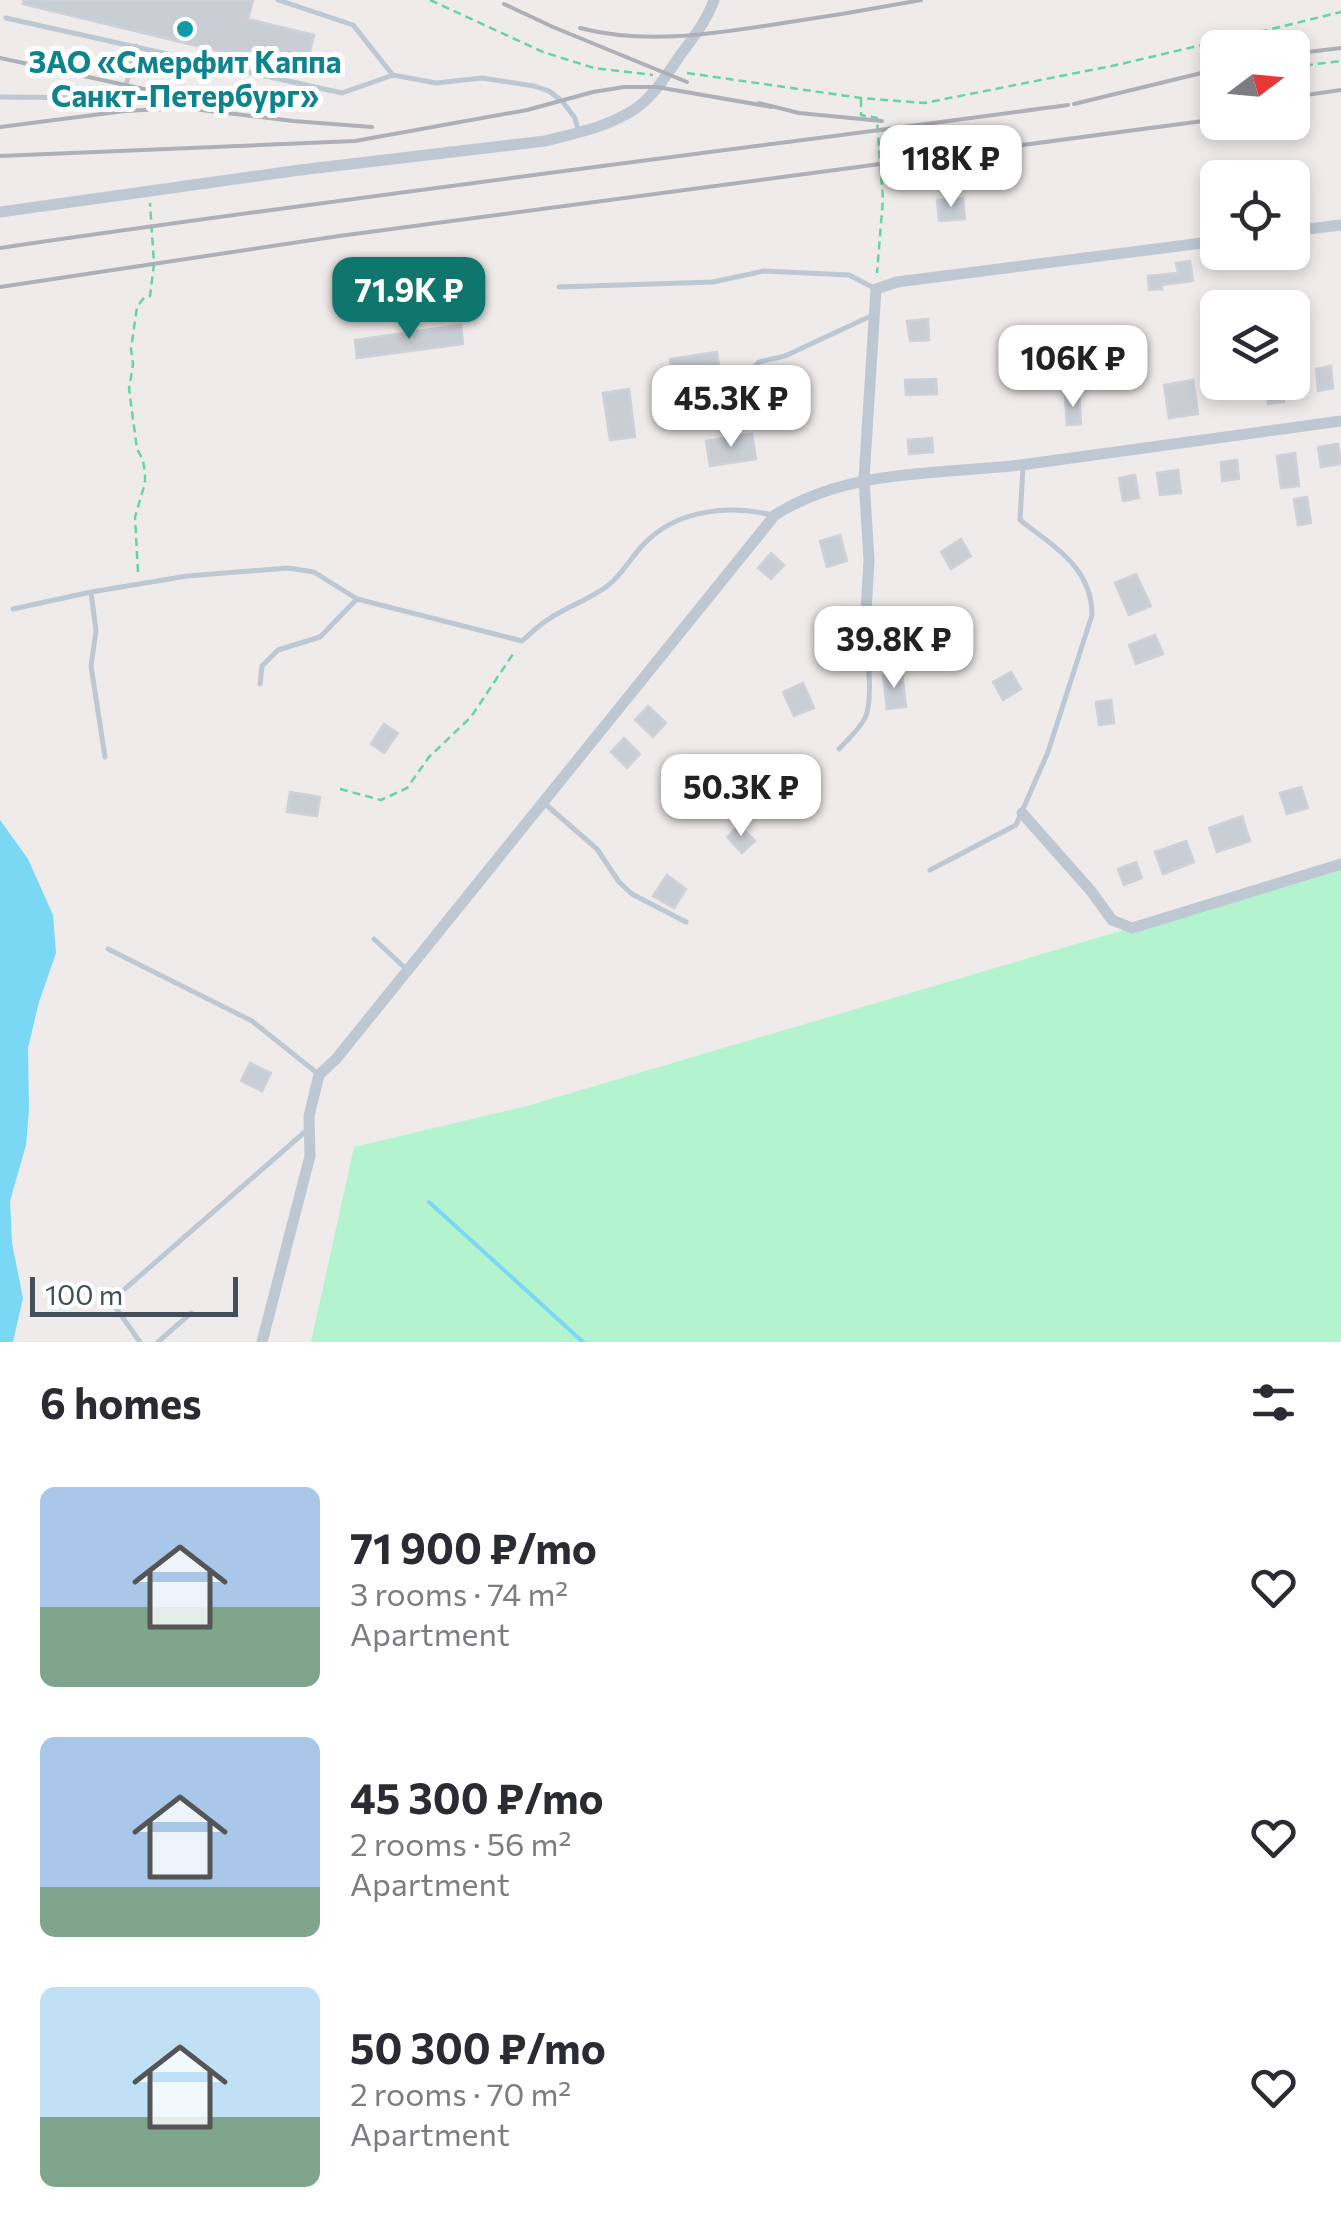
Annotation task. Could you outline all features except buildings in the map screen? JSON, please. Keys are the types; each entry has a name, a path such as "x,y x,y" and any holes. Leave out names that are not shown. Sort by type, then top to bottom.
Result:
{"street":[{"path":"0,212 579,133 612,122 638,107 695,36 714,0"},
{"path":"1310,229 1341,225"},
{"path":"866,612 869,560 864,479 876,290 897,282 1200,243"},
{"path":"262,1342 310,1156 308,1129 319,1074 336,1059 775,515 792,504 864,479 1023,464 1341,421"},
{"path":"1022,813 1112,920 1132,928 1341,864"}],"lane":[{"path":"278,0 353,25 393,74"},
{"path":"6,18 342,93 393,74 436,83 482,78 534,86 562,100 579,133"},
{"path":"0,97 110,98 126,86 136,46"},
{"path":"559,288 713,282 764,271 849,275 876,290"},
{"path":"658,419 727,397 760,362 785,356 873,315"},
{"path":"930,870 1016,825 1048,752 1092,615 1092,596 1084,578 1068,558 1020,520 1023,464"},
{"path":"13,608 187,576 288,568 314,572 357,598 522,641 551,617 611,584 647,540 675,520 749,509 775,515"},
{"path":"91,592 96,631 91,666 104,757"},
{"path":"260,684 262,666 278,650 320,637 357,598"},
{"path":"839,749 863,723 870,706 866,612"},
{"path":"544,803 597,849 632,894 686,922"},
{"path":"374,939 407,970"},
{"path":"108,949 252,1020 319,1074"},
{"path":"140,1342 111,1301 308,1129"},
{"path":"158,1342 191,1313"}],"path":[{"path":"430,0 543,52 594,68 924,103 1200,45"},
{"path":"1266,30 1341,12"},
{"path":"1310,65 1341,61"},
{"path":"860,98 861,115 877,118 883,199 876,290"},
{"path":"139,584 135,517 145,473 137,448 129,389 136,308 150,296 154,280 148,192"},
{"path":"340,789 381,800 407,788 429,757 472,717 522,641"}],"green space":[{"path":"1341,866 1341,1342 311,1342 354,1147 527,1106"}],"water":[{"path":"0,820 28,859 53,915 56,953 28,1048 26,1145 10,1201 12,1243 23,1298 13,1342 0,1342"}],"waterway":[{"path":"429,1202 583,1342"}],"railway":[{"path":"580,28 629,36 703,34 921,0"},
{"path":"504,4 687,82"},
{"path":"1310,52 1341,48"},
{"path":"0,58 195,100"},
{"path":"1074,104 1200,73"},
{"path":"0,156 355,141 527,110 624,87 657,87 772,107"},
{"path":"1310,94 1341,90"},
{"path":"759,103 799,113 882,121"},
{"path":"0,248 1068,105"},
{"path":"0,127 125,111 184,108 372,127"},
{"path":"0,287 339,236 1200,121"}],"place":[{"name":"ЗАО «Смерфит Каппа Санкт-Петербург»","path":"185,29"}]}
